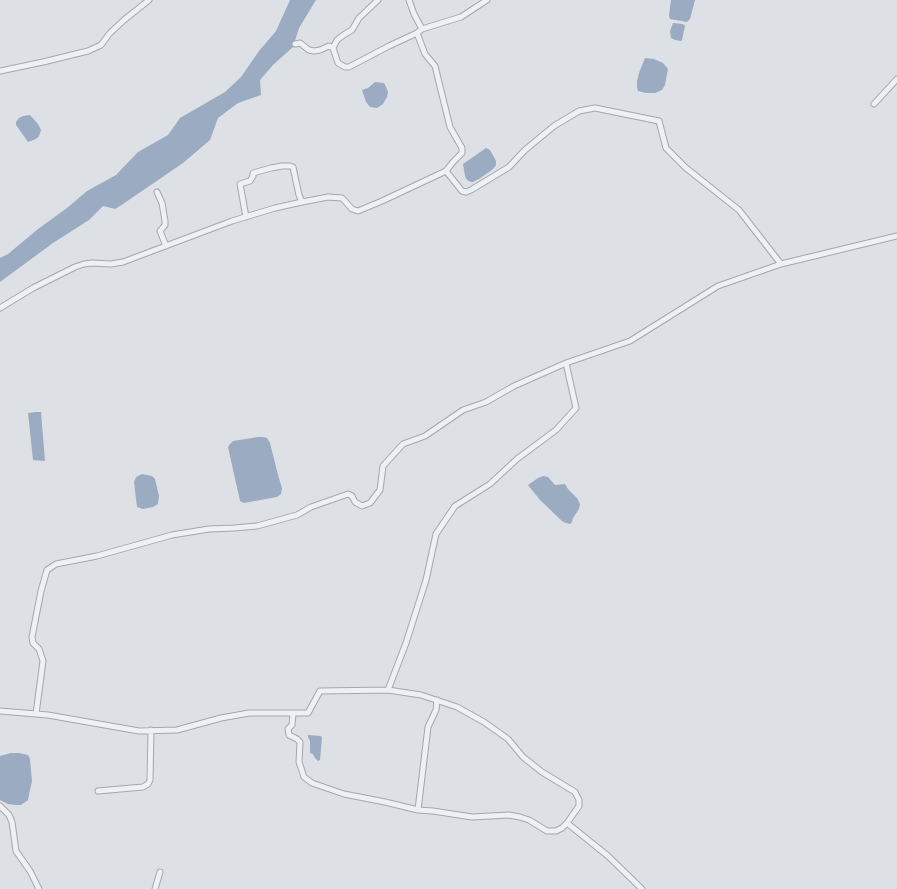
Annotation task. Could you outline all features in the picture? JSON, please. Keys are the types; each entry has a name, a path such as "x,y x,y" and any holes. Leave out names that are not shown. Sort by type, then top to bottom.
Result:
{"street":[{"path":"0,71 88,51 101,45 115,28 149,0"},
{"path":"378,0 359,18 352,30 337,40 333,48 338,63 345,67 349,67 417,33 422,29 461,17 487,0"},
{"path":"409,0 422,29"},
{"path":"0,308 33,288 79,266 92,263 111,264 124,262 232,221 275,208 302,202 328,197 342,198 352,209 358,211 446,171 462,153 462,148 450,127 435,66 425,54 417,33"},
{"path":"295,44 300,43 309,50 314,51 329,46 333,48"},
{"path":"874,104 897,79"},
{"path":"446,171 462,190 466,192 509,167 525,150 554,126 579,111 596,108 659,121 664,134 666,148 686,168 739,210 781,264"},
{"path":"246,217 240,184 250,181 253,173 270,168 282,166 293,167 302,202"},
{"path":"157,192 162,203 165,221 165,225 160,232 166,246"},
{"path":"36,714 43,661 40,649 33,643 32,637 41,591 47,570 56,564 97,556 172,535 208,529 257,526 297,515 311,507 348,494 352,496 355,502 362,506 370,503 380,490 383,466 403,444 424,436 463,410 486,402 514,386 566,363 630,340 718,286 781,264 897,236"},
{"path":"388,690 406,642 426,580 436,534 455,506 490,484 517,459 556,430 576,408 566,363"},
{"path":"0,711 48,715 139,731 176,730 221,718 249,713 308,714 320,691 388,690 421,695 457,707 484,722 508,739 523,757 542,772 575,792 579,800 579,806 562,828 556,831 547,831 529,820 520,817 509,815 472,817 418,810 344,794 312,783 304,777 299,762 300,742 289,735 288,729 292,725 294,714"},
{"path":"418,810 428,727 436,710 438,700"},
{"path":"98,791 143,787 148,784 150,780 151,730"},
{"path":"0,806 9,815 12,822 16,851 30,871 39,889"},
{"path":"567,823 608,856 642,889"},
{"path":"155,889 160,872"}],"water":[{"path":"290,0 316,0 299,28 293,47 273,65 260,80 261,95 238,103 218,118 210,140 183,163 115,209 103,206 89,220 53,243 0,282 0,258 8,254 87,191 116,175 138,152 168,135 180,118 225,92 241,77 259,51 276,31"},
{"path":"671,0 695,0 690,19 687,22 670,19"},
{"path":"673,23 683,24 685,26 681,41 671,38 670,31"},
{"path":"645,58 654,59 663,63 668,69 665,85 662,90 655,93 638,91 637,81"},
{"path":"375,82 384,83 388,92 383,104 377,108 370,107 366,102 362,90 368,88"},
{"path":"30,115 41,130 36,139 28,142 16,125 16,122 23,116"},
{"path":"486,148 490,150 496,161 496,165 479,179 473,182 467,180 463,164"},
{"path":"41,412 45,461 33,460 28,413"},
{"path":"258,437 267,438 270,443 282,488 281,494 277,497 244,503 240,501 228,447 233,441"},
{"path":"142,474 152,476 155,479 159,496 158,504 153,507 143,509 137,507 134,482 136,477"},
{"path":"543,476 548,477 555,485 565,484 577,498 580,504 579,509 570,524 562,521 540,500 528,485"},
{"path":"308,735 321,736 322,738 320,760 318,761 313,754 310,753 310,741"},
{"path":"11,753 28,755 30,759 32,781 28,800 21,805 8,804 0,800 0,756"}]}
